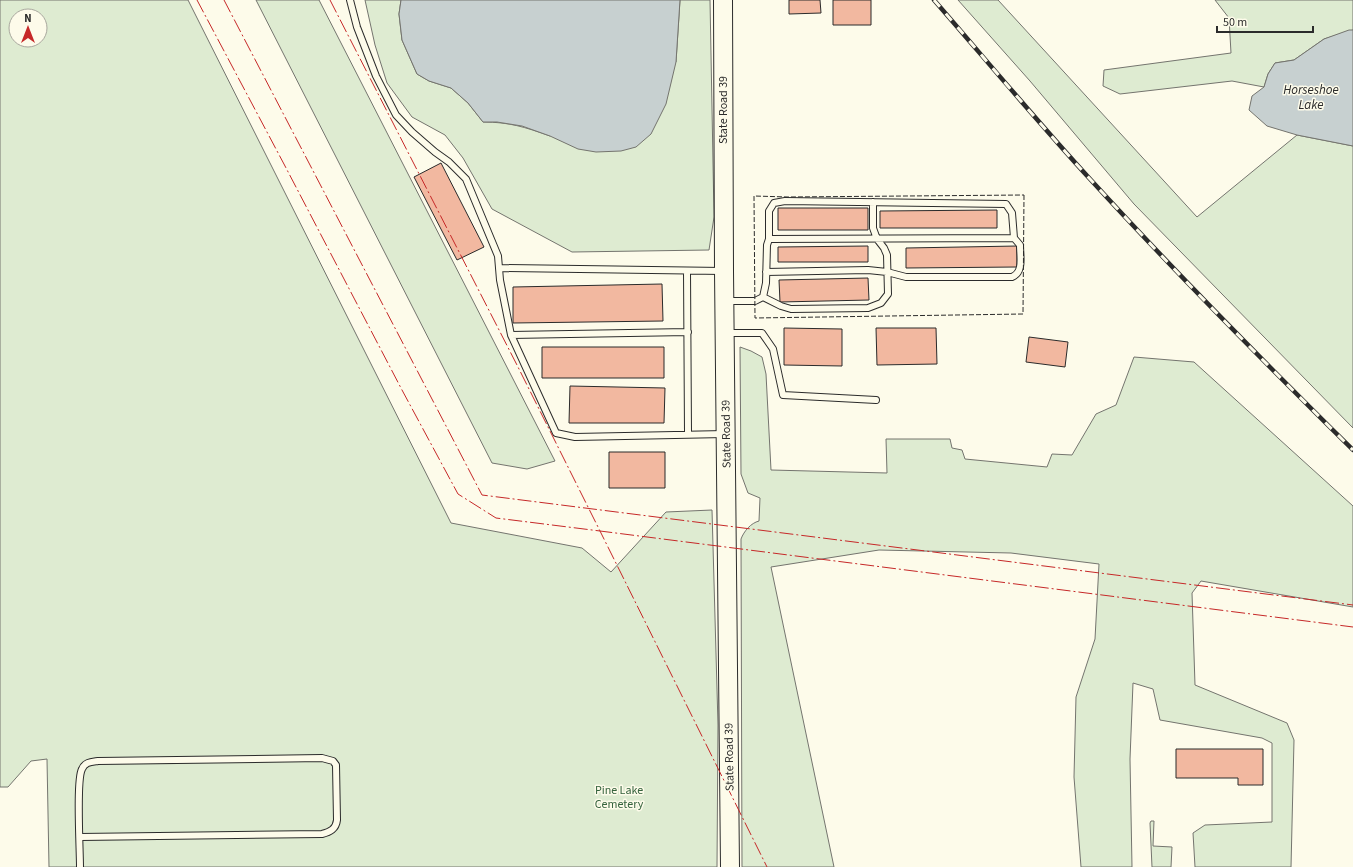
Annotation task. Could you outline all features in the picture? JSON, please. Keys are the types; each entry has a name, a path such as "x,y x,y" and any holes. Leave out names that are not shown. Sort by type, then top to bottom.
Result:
{"main road":[{"name":"State Road 39","path":"723,0 724,333 730,867"}],"lane":[{"path":"350,0 357,27 376,76 396,115 412,132 449,162 466,179 498,256 510,335 556,433 575,437 726,434"},
{"path":"763,297 767,245 769,239 769,211 774,203 785,201 1006,204 1012,213 1014,238 1020,245 1020,270 1017,275 1012,277 906,276 868,270 766,272"},
{"path":"763,297 791,309 868,308 881,303 888,294 887,255 877,239 873,228 873,202"},
{"path":"769,239 1014,238"},
{"path":"499,268 724,271"},
{"path":"687,271 688,434"},
{"path":"724,301 755,301 763,297"},
{"path":"510,335 688,332"},
{"path":"724,333 762,334 773,349 783,395 876,400"},
{"path":"80,837 328,833 336,825 337,820 336,764 333,761 322,758 89,762 81,770 79,782 80,867"}],"green space":[{"name":"Pine Lake Cemetery","path":"0,0 188,0 451,523 582,548 611,572 666,512 712,510 718,725 717,867 49,867 47,759 31,761 8,787 0,787"},
{"path":"256,0 319,0 555,461 527,469 492,463"},
{"path":"365,0 401,0 399,14 402,40 417,74 429,81 451,88 468,103 483,122 517,126 550,136 676,62 680,0 710,0 714,217 709,250 572,252 492,209 463,158 445,135 412,117 387,83 375,45"},
{"path":"958,0 998,0 1197,217 1297,135 1353,146 1353,428 1134,204 1030,81"},
{"path":"1215,0 1353,0 1353,30 1324,39 1294,60 1275,63 1268,74 1264,87 1232,81 1120,94 1103,86 1104,70 1231,53 1229,18"},
{"path":"740,347 762,357 766,374 771,470 887,473 886,439 950,439 952,448 962,450 965,459 1047,467 1052,454 1072,455 1096,414 1116,405 1134,357 1194,362 1353,506 1353,607 1201,581 1192,593 1195,685 1287,723 1294,740 1291,867 1195,867 1193,833 1205,825 1272,822 1272,743 1262,738 1160,720 1153,689 1133,683 1130,759 1132,867 1081,867 1074,777 1076,697 1095,639 1099,564 1011,553 879,550 771,567 834,867 742,867 741,539 748,528 759,521 760,498 748,493 741,474"},
{"path":"1151,821 1154,821 1153,846 1172,847 1171,867 1152,867"}],"water":[{"path":"401,0 680,0 676,62 666,104 651,134 636,147 621,151 596,152 578,149 550,136 522,126 497,122 483,122 468,103 451,88 429,81 417,74 402,40 399,14"},
{"name":"Horseshoe Lake","path":"1353,30 1353,146 1297,135 1267,126 1249,110 1252,96 1264,87 1268,74 1275,63 1294,60 1324,39"}],"building":[{"path":"789,0 820,0 821,13 789,14"},
{"path":"833,0 871,0 871,25 833,25"},
{"path":"441,163 484,247 457,260 414,177"},
{"path":"778,208 868,208 868,230 778,230"},
{"path":"997,210 997,228 880,228 880,211"},
{"path":"868,246 868,262 778,262 778,247"},
{"path":"1017,246 1017,267 906,268 906,248"},
{"path":"868,278 869,300 780,302 779,280"},
{"path":"662,284 663,321 513,323 513,287"},
{"path":"784,328 842,329 842,366 784,365"},
{"path":"876,328 936,328 937,364 877,365"},
{"path":"1029,337 1068,342 1065,367 1026,362"},
{"path":"542,347 664,347 664,378 542,378"},
{"path":"570,386 665,388 664,423 569,423"},
{"path":"609,452 665,452 665,488 609,488"},
{"path":"1176,749 1263,749 1263,785 1238,785 1238,778 1176,778"}],"railway":[{"path":"934,0 1051,135 1122,214 1286,384 1353,450"}],"fence":[{"path":"1024,195 1023,314 755,318 754,196 1024,195"}],"power":[{"path":"197,0 458,494 496,518 600,531 767,867"},
{"path":"224,0 482,495 1353,605"},
{"path":"330,0 518,367 600,531 1353,627"}]}
